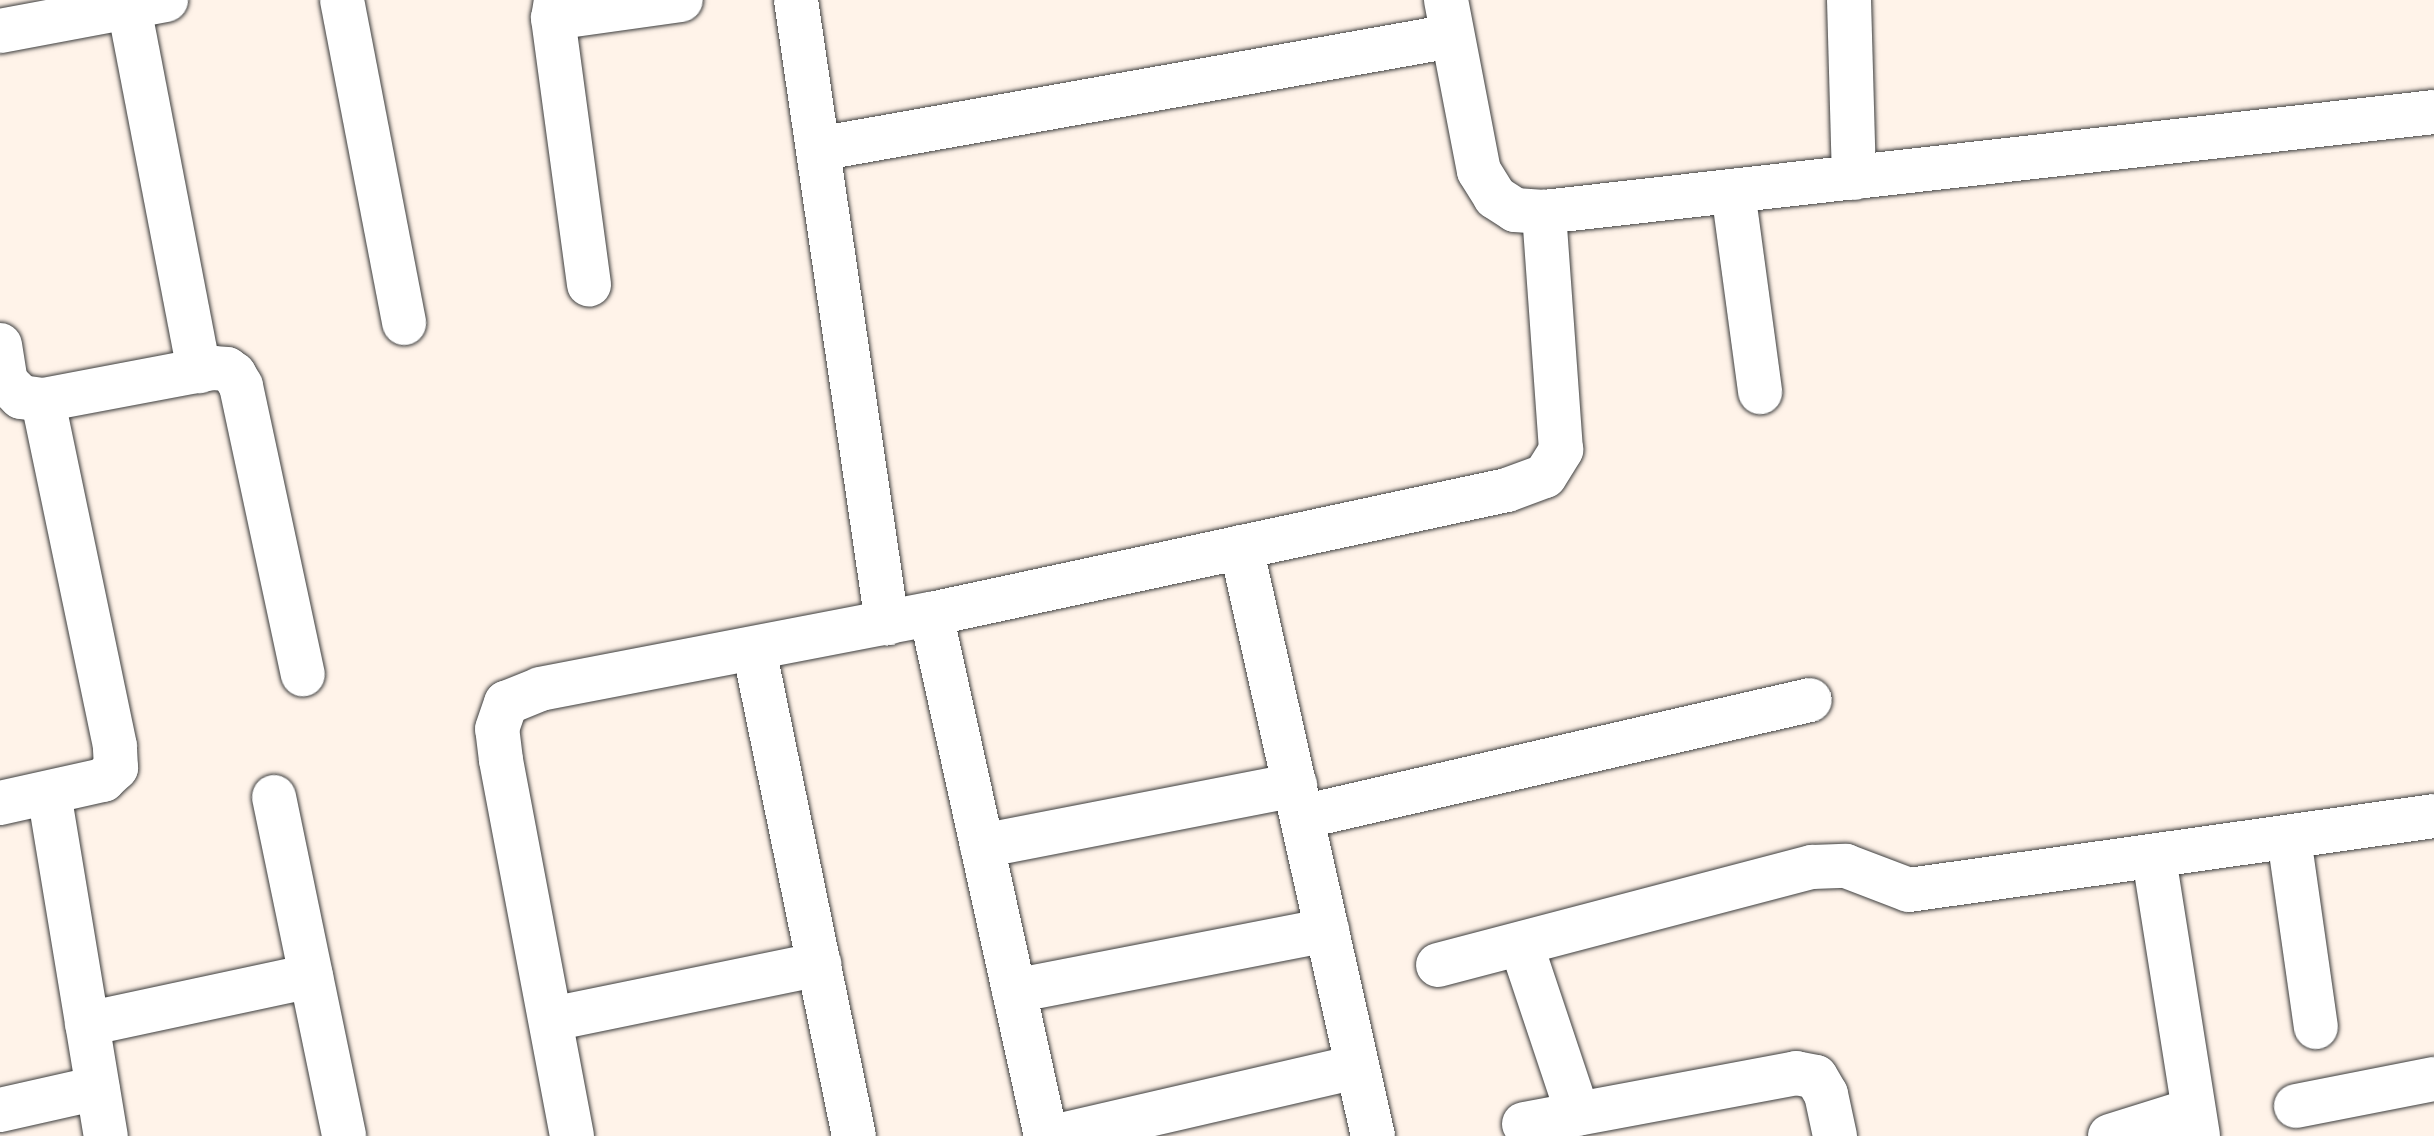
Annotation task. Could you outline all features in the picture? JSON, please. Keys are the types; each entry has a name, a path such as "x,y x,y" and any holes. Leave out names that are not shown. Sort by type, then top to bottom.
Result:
{"street":[{"path":"342,0 404,323"},
{"path":"589,285 554,9 681,0"},
{"path":"796,0 887,623"},
{"path":"1849,0 1854,178"},
{"path":"0,31 148,3 199,371"},
{"path":"818,149 1449,18 1479,171 1495,197 1515,210 1544,212 2434,112"},
{"path":"1733,191 1760,392"},
{"path":"572,1136 497,729 506,703 540,689 931,614 1507,490 1545,476 1561,450 1544,212"},
{"path":"0,345 6,382 21,397 43,400 199,371 227,369 241,386 303,674"},
{"path":"0,803 103,780 116,768 115,746 43,400"},
{"path":"1241,547 1373,1136"},
{"path":"931,614 1046,1136"},
{"path":"754,649 854,1136"},
{"path":"982,846 1298,801 1810,700"},
{"path":"49,793 106,1136"},
{"path":"274,797 344,1136"},
{"path":"1438,965 1812,867 1856,869 1909,890 2154,858 2434,816"},
{"path":"2289,838 2316,1027"},
{"path":"2110,1136 2196,1123 2154,858"},
{"path":"1014,991 1327,930"},
{"path":"1521,944 1578,1114"},
{"path":"552,1019 819,964"},
{"path":"87,1024 311,976"},
{"path":"1057,1136 1357,1067"},
{"path":"1524,1124 1796,1073 1816,1077 1826,1094 1835,1136"},
{"path":"2296,1106 2434,1079"},
{"path":"0,1110 98,1088"}]}
